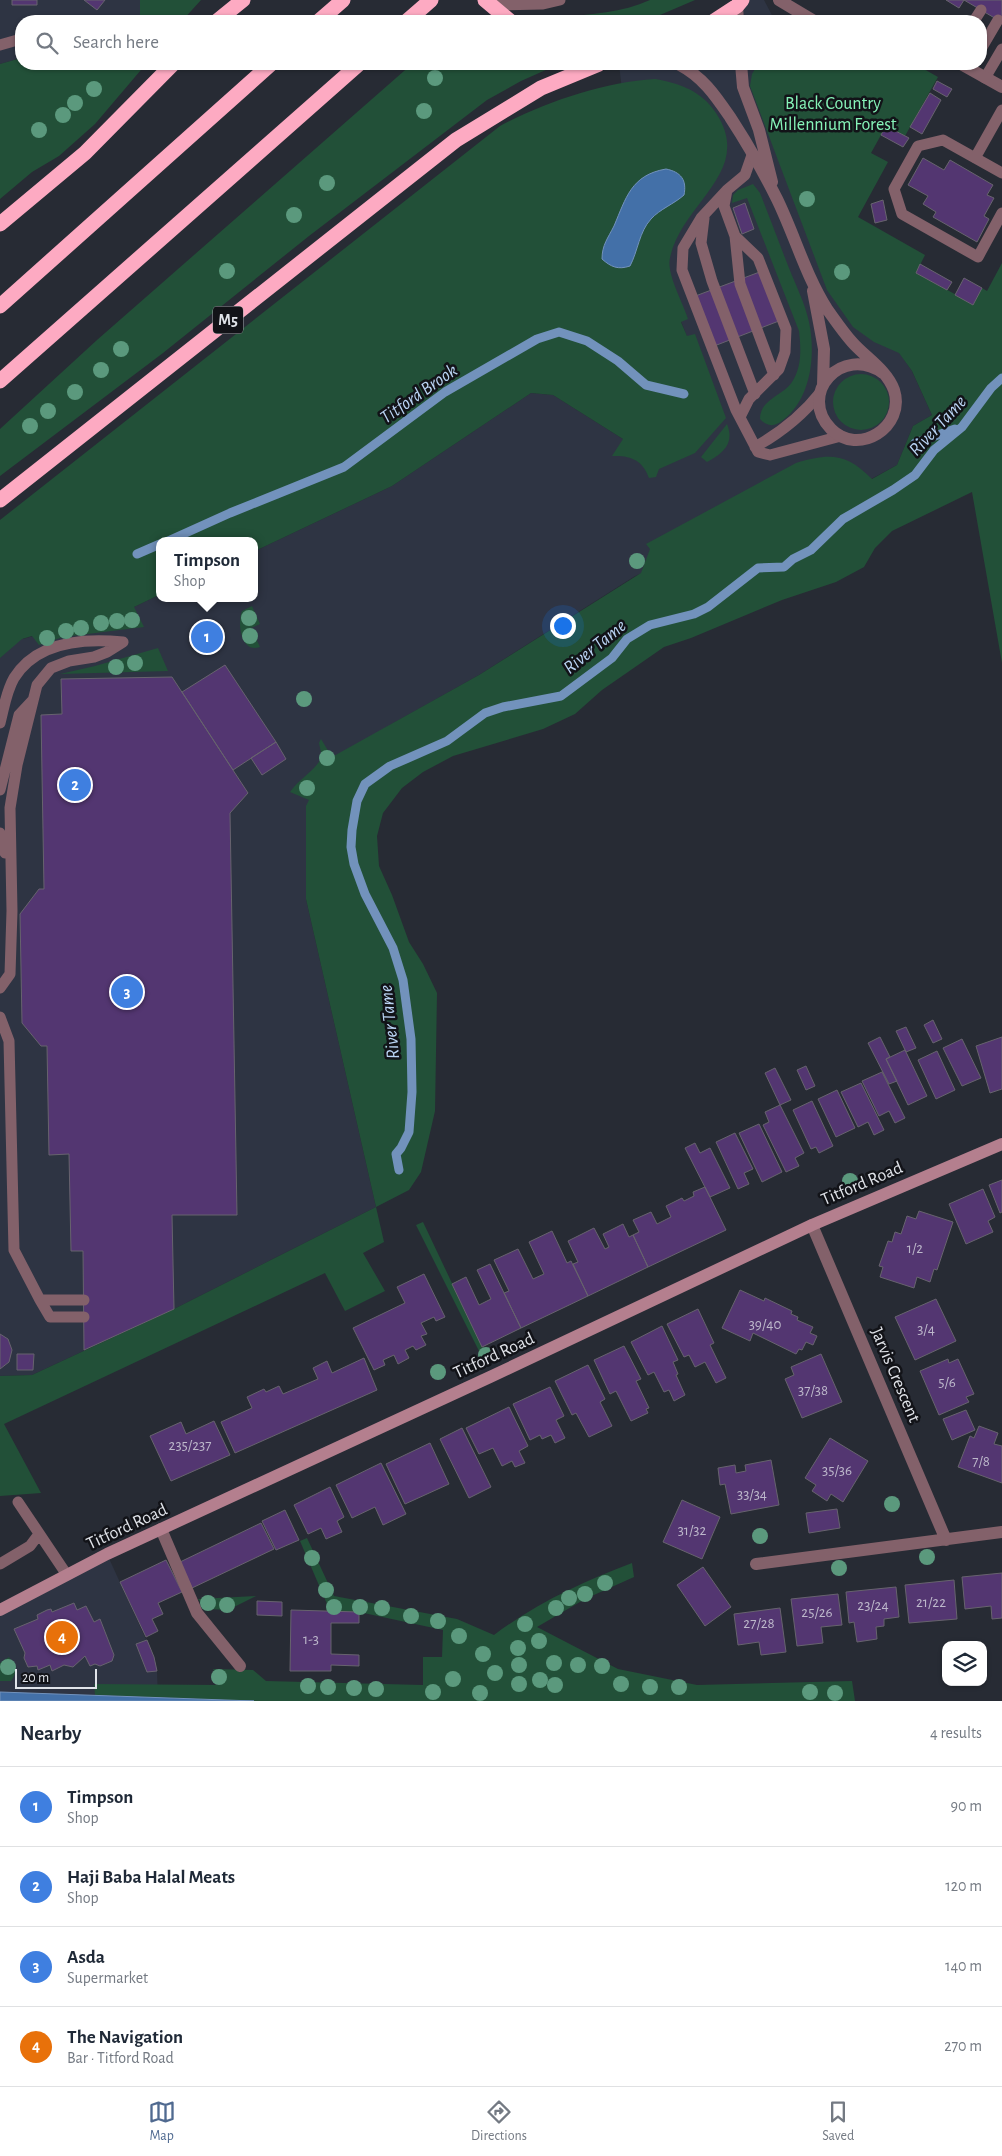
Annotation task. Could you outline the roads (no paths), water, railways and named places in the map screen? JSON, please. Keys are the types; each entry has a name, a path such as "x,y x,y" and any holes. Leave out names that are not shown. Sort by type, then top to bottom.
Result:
{"highway":[{"path":"224,15 243,0"},
{"path":"414,15 430,0"},
{"path":"326,15 340,2"},
{"path":"487,2 503,15"},
{"path":"726,15 739,9"},
{"path":"0,224 85,153 167,70"},
{"path":"0,306 264,70"},
{"path":"0,381 352,70"},
{"name":"M5","path":"0,500 456,140 542,88 586,70"}],"street":[{"path":"779,0 804,15"},
{"path":"686,70 709,87 752,155 777,200 813,286 837,323 852,342 890,381 894,391 895,407 890,423 882,431 862,440 841,436 831,429 823,418 820,406 824,349 816,315 813,286"},
{"path":"741,70 742,87 758,130 777,200"},
{"path":"974,70 1002,87"},
{"path":"822,389 834,371 850,364 867,364 882,373"},
{"name":"Titford Road","path":"1,1608 161,1529 490,1377 812,1224 1002,1144"},
{"name":"Jarvis Crescent","path":"812,1224 946,1540"},
{"path":"161,1529 197,1613 240,1666"},
{"path":"756,1564 1002,1532"}],"lane":[{"path":"487,2 543,4 559,0"},
{"path":"978,15 981,10"},
{"path":"987,39 998,20"},
{"path":"0,45 15,41"},
{"path":"985,78 1002,50"},
{"path":"975,158 1002,110"},
{"path":"1002,173 943,140 918,146 894,189 902,214 978,257 1002,213"},
{"path":"752,155 745,175 727,190 704,216 683,248 682,270 740,418 758,452 770,455 841,436"},
{"path":"727,190 724,206 735,236 740,284 774,375"},
{"path":"704,216 701,243 712,281 754,394"},
{"path":"735,236 758,258 786,329 785,352 779,369 749,399 740,418"},
{"path":"755,447 805,412 822,389"},
{"path":"0,723 6,697 14,678 40,652 74,641 100,639 122,642 107,652 94,657 69,661 51,668 37,685 17,765 10,808 10,974 0,988"},
{"path":"0,790 19,715 34,699"},
{"path":"0,833 11,880"},
{"path":"0,1016 9,1041 14,1250 50,1316 84,1317"},
{"path":"40,1300 84,1300"},
{"path":"18,1502 67,1575"},
{"path":"0,1564 30,1546 39,1534"}],"water":[{"path":"666,169 676,172 682,178 685,185 684,195 659,212 647,224 630,266 618,268 608,264 602,259 603,250 626,197 637,182 645,176"},
{"path":"0,1692 254,1701 0,1701"}],"waterway":[{"name":"Titford Brook","path":"177,537 230,513 344,467 445,392 537,339 559,332 587,341 618,361 646,385 684,394"},
{"name":"River Tame","path":"399,1170 396,1154 409,1132 412,1092 411,1039 403,980 393,948 365,894 354,864 351,847 352,830 357,801 365,784 390,766 447,741 485,713 503,707 561,696 612,658 627,639 650,625 694,614 708,607 758,568 784,567 793,559 811,550 843,519 915,475 934,450 962,427 991,388 1002,378"},
{"name":"Titford Brook","path":"915,443 955,429"},
{"name":"Titford Brook","path":"137,554 156,546"}],"place":[{"name":"Timpson","path":"207,637"},
{"name":"Haji Baba Halal Meats","path":"75,785"},
{"name":"Asda","path":"127,992"},
{"name":"The Navigation","path":"62,1637"}],"park label":[{"name":"Black Country Millennium Forest","path":"833,114"}]}
